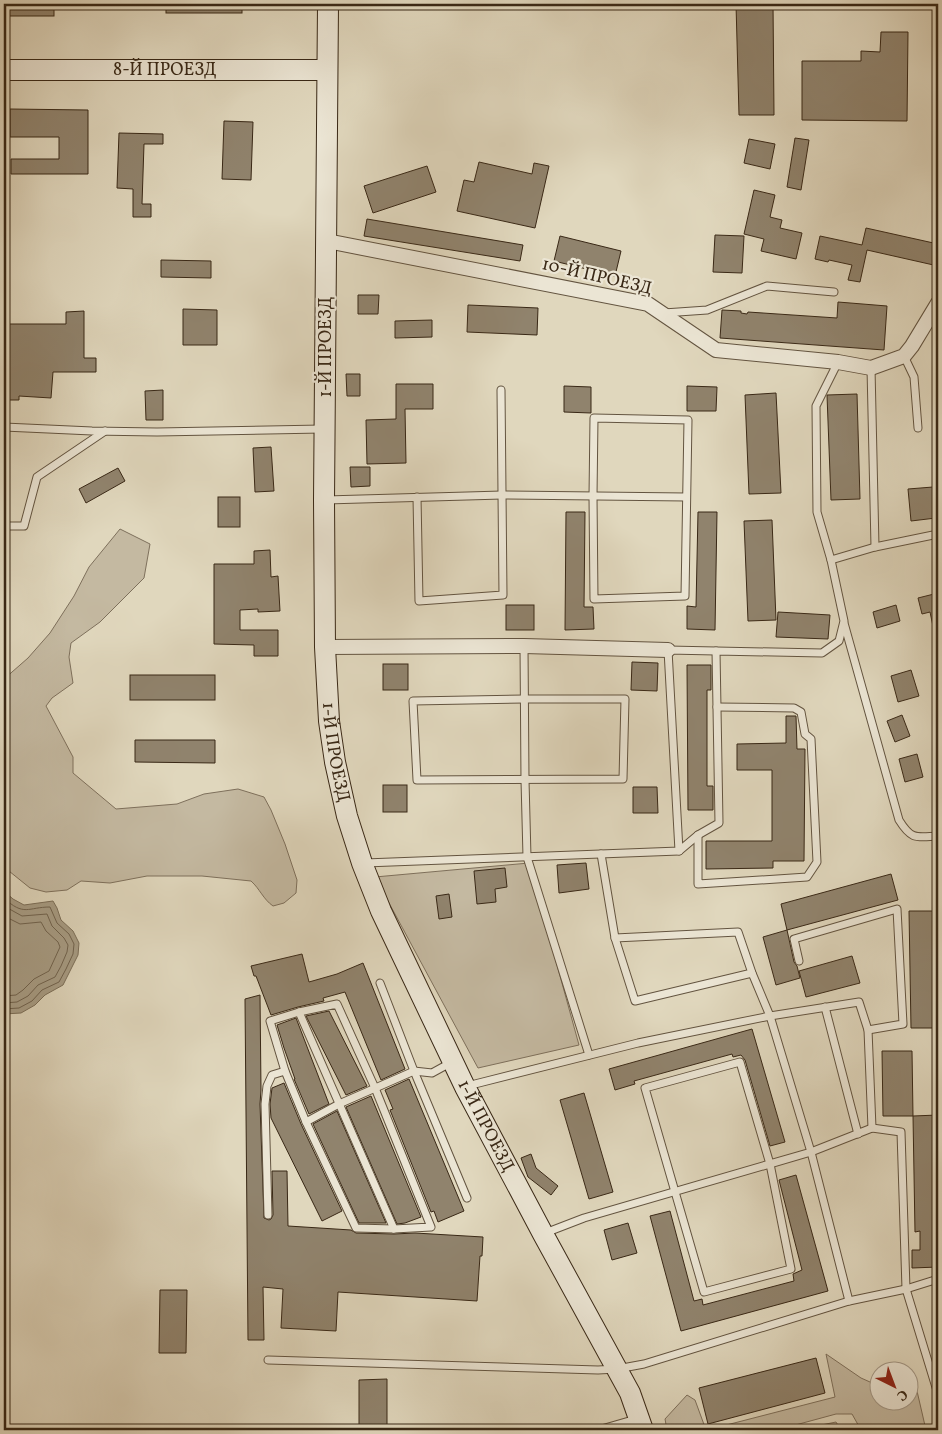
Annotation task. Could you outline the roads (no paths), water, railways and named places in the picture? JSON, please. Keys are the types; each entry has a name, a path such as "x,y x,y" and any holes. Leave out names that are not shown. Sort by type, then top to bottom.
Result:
{"street":[{"name":"1-Й ПРОЕЗД","path":"328,4 324,500 325,647 329,721 335,762 347,816 380,911 464,1087 630,1393 641,1424"},
{"name":"8-Й ПРОЕЗД","path":"4,70 327,70"},
{"name":"10-Й ПРОЕЗД","path":"327,242 648,304 716,350 838,362 871,368"},
{"path":"871,368 904,356 938,303"},
{"path":"325,647 524,646 668,650"}],"lane":[{"path":"662,314 707,310 767,286 834,292"},
{"path":"904,356 914,377 918,428"},
{"path":"838,362 816,406 817,512 832,560 844,621 899,820 905,830 914,837 938,836"},
{"path":"871,368 875,547"},
{"path":"417,497 419,601 503,595 501,390"},
{"path":"594,418 688,420 686,497 685,596 594,599 594,418"},
{"path":"4,427 157,432 325,429"},
{"path":"4,526 24,526 37,477 105,431"},
{"path":"324,500 502,495 686,497"},
{"path":"832,560 875,547 938,534"},
{"path":"679,850 668,650 822,653 839,641 844,621"},
{"path":"524,646 524,780 528,857 589,1055"},
{"path":"362,863 679,850 698,835 719,823 716,651"},
{"path":"625,698 624,779 524,780 417,780 413,701 625,698"},
{"path":"698,835 698,884 807,877 818,862 811,739 805,734 801,712 794,708 717,707"},
{"path":"601,854 615,938 634,1000 752,973"},
{"path":"800,960 794,939 898,908 902,1024 868,1030"},
{"path":"615,938 738,932 752,973 770,1016 811,1152 849,1302"},
{"path":"380,983 467,1198"},
{"path":"464,1087 638,1043 770,1016 859,1002 868,1030 872,1128"},
{"path":"337,1004 375,1088 431,1227 394,1229 356,1228 306,1122 285,1071 270,1021 299,1012 337,1004"},
{"path":"825,1007 858,1134"},
{"path":"299,1012 394,1229"},
{"path":"306,1122 339,1104 414,1071 432,1073 452,1062"},
{"path":"740,1062 770,1164 791,1269 704,1292 645,1088 740,1062"},
{"path":"268,1215 266,1086 272,1075 285,1071"},
{"path":"543,1234 584,1218 811,1152 872,1128 901,1132 906,1289 938,1394"},
{"path":"268,1360 617,1369 644,1364 849,1302 906,1289 938,1279"},
{"path":"598,1430 641,1424"}],"water":[{"path":"4,891 24,905 53,901 61,920 73,931 79,943 78,955 63,985 45,995 35,1005 21,1013 4,1014"}]}
